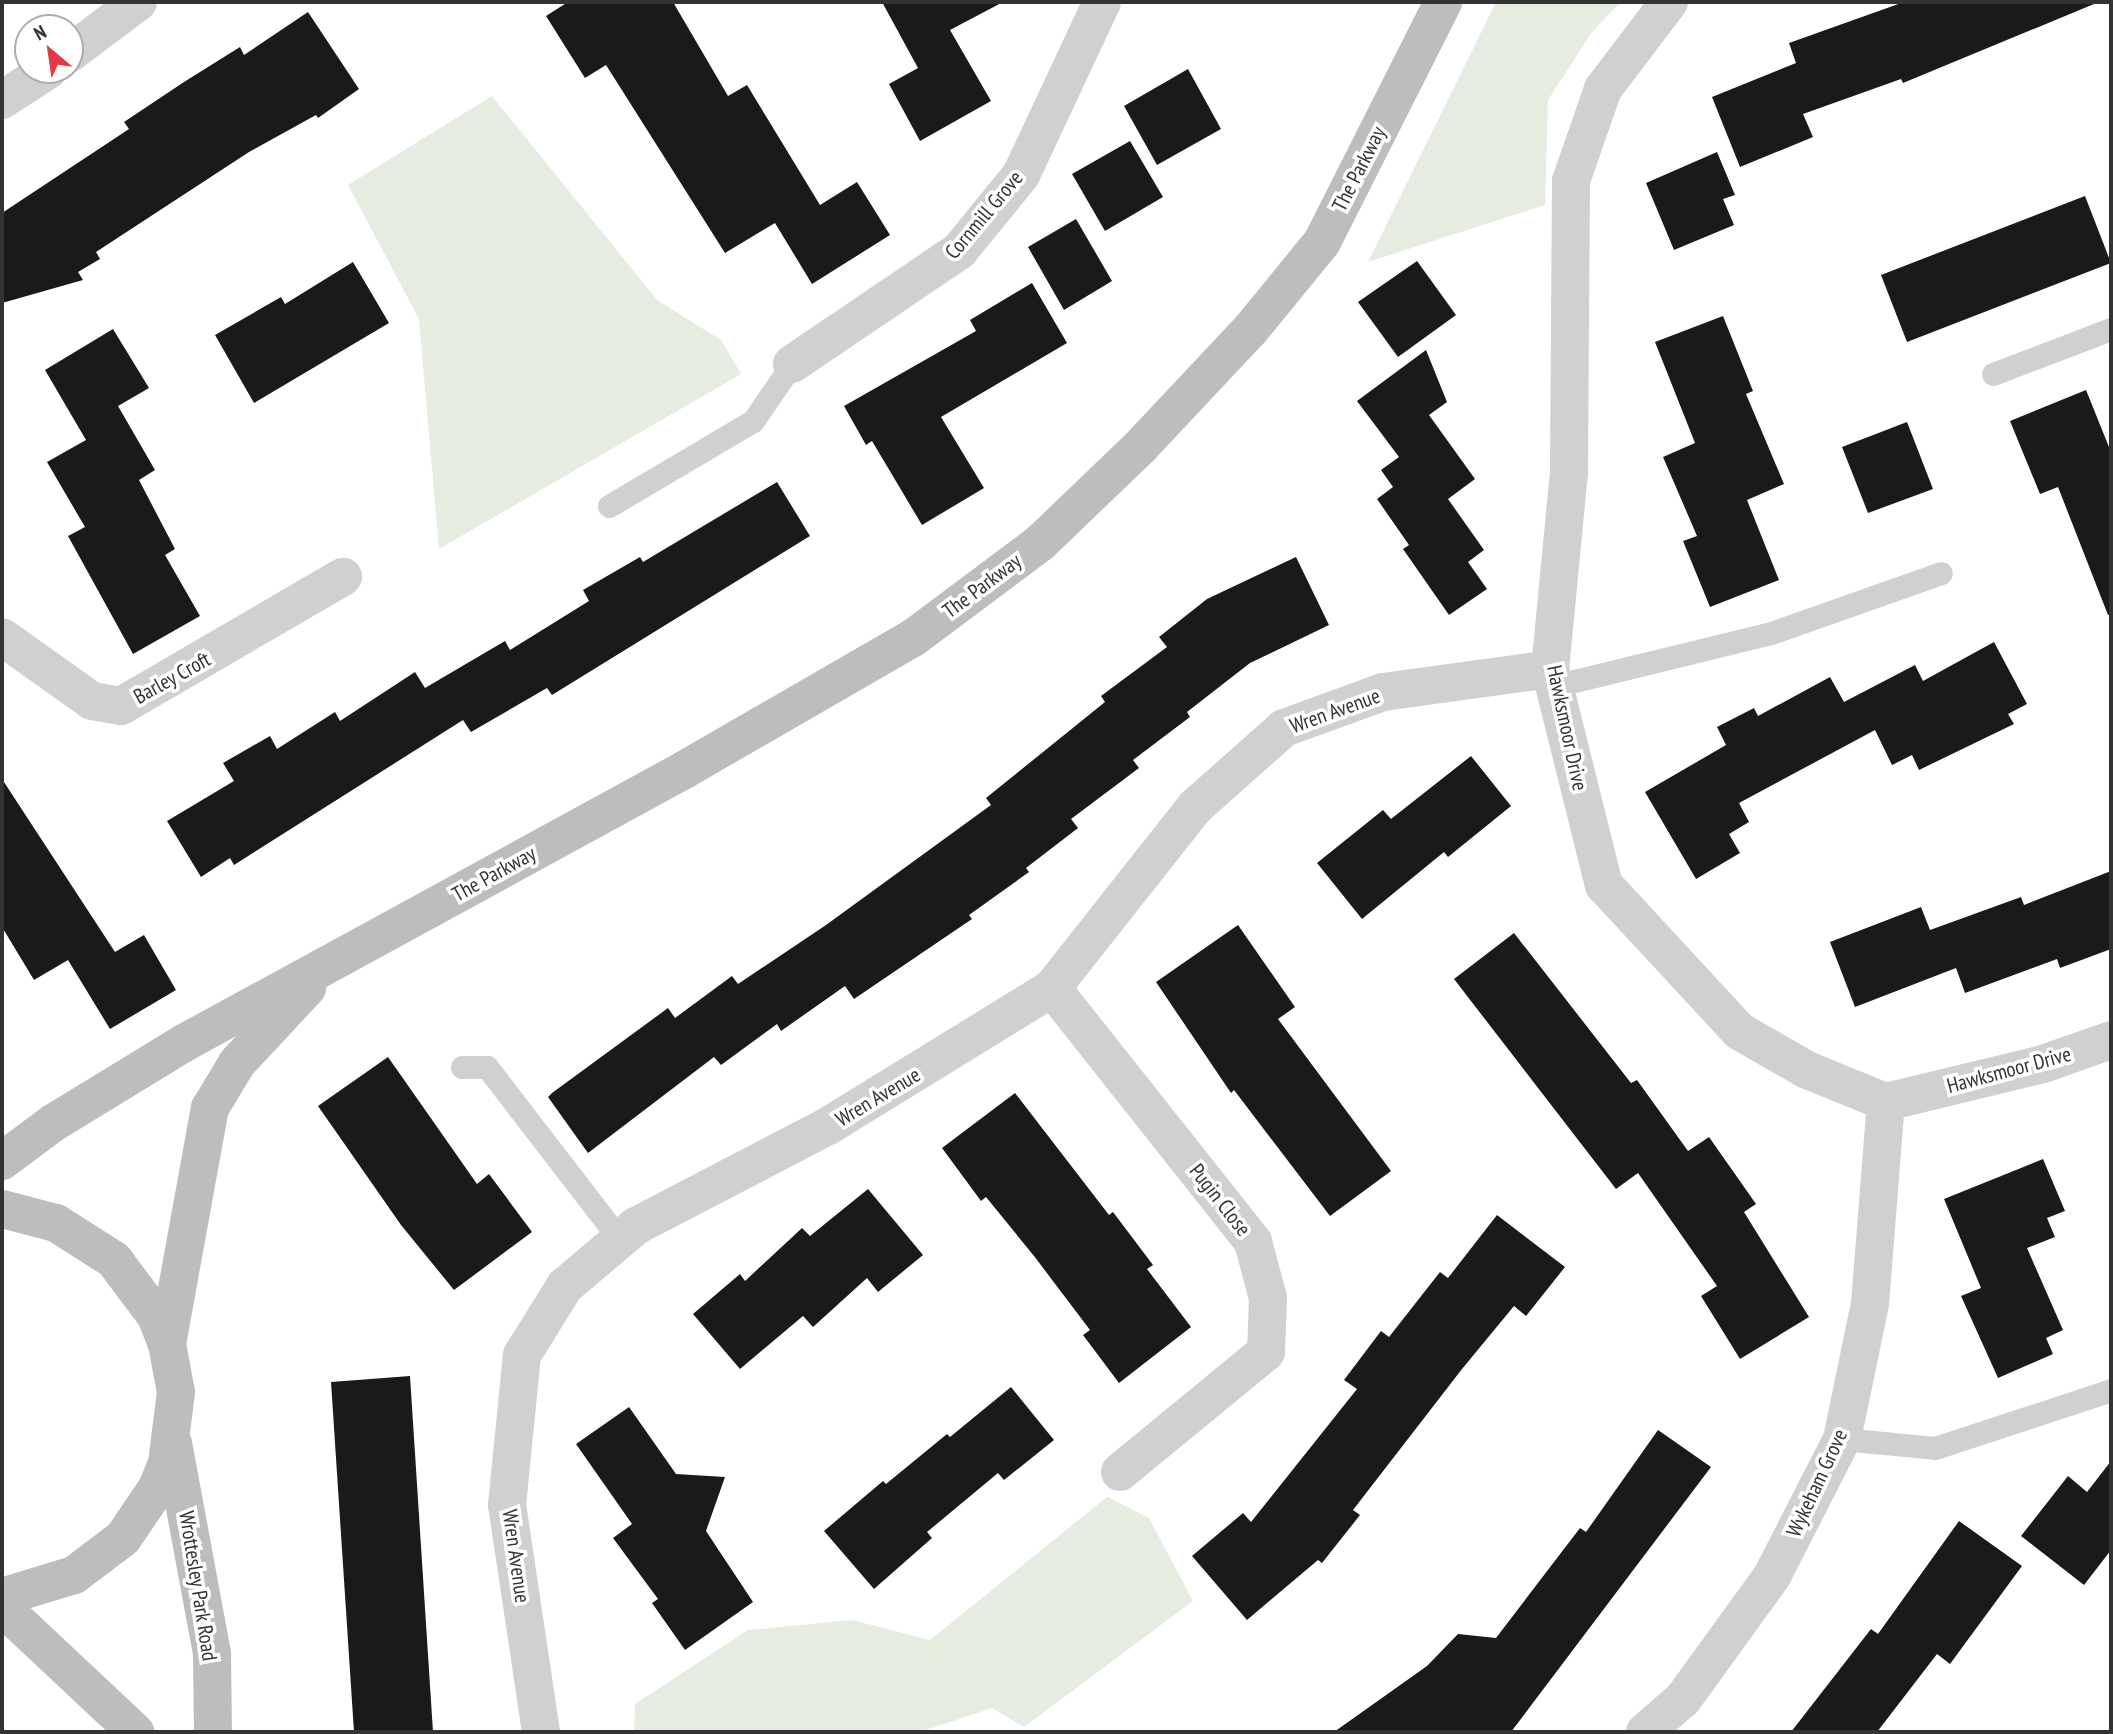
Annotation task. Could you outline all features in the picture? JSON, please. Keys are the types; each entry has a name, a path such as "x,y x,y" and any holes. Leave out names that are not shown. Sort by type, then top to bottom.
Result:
{"street":[{"path":"84,42 138,2"},
{"name":"Cornmill Grove","path":"792,364 959,251 1021,175 1102,2"},
{"name":"The Parkway","path":"2,1161 53,1123 184,1043 684,771 913,638 1040,543 1232,349 1322,242 1443,2"},
{"name":"Hawksmoor Drive","path":"1669,2 1603,89 1571,180 1569,472 1552,677 1604,885 1739,1031 1807,1070 1886,1102 2043,1065 2111,1040"},
{"path":"2,100 27,84"},
{"name":"Barley Croft","path":"2,637 92,701 121,706 343,577"},
{"name":"Wren Avenue","path":"541,1732 507,1505 522,1355 565,1286 636,1226 828,1126 1052,988 1195,807 1284,728 1383,692 1552,677"},
{"name":"The Parkway","path":"167,1344 210,1108 237,1063 330,963"},
{"name":"Pugin Close","path":"1052,988 1252,1242 1268,1298 1266,1352 1120,1472"},
{"name":"Wykeham Grove","path":"1645,1732 1683,1699 1772,1576 1842,1439 1870,1304 1886,1102"},
{"path":"2,1209 56,1223 98,1246 144,1296 167,1344 176,1392 173,1441 157,1488 123,1538 74,1575 2,1597"},
{"name":"Wrottesley Park Road","path":"173,1441 212,1654 213,1732"},
{"path":"2,1607 135,1732"}],"lane":[{"path":"1993,374 2111,329"},
{"path":"609,506 753,421 792,364"},
{"path":"1552,677 1771,633 1941,573"},
{"path":"461,1067 487,1067 620,1240"},
{"path":"1842,1439 1935,1448 2111,1390"}],"shaded area":[{"path":"1496,2 1621,2 1592,32 1548,100 1545,205 1368,262"},
{"path":"492,96 657,300 721,340 741,374 439,549 419,319 348,185"},
{"path":"1107,1497 1149,1518 1193,1601 1024,1727 992,1708 920,1732 634,1732 635,1704 748,1630 852,1620 930,1640"}],"building":[{"path":"568,2 673,2 728,96 747,85 820,205 857,182 890,235 812,284 775,223 725,253 606,65 585,78 546,16"},
{"path":"882,2 1003,2 950,30 991,101 920,141 889,84 918,68"},
{"path":"1904,2 2094,4 1903,83 1901,79 1803,114 1813,137 1740,167 1712,97 1796,63 1789,43"},
{"path":"308,12 359,89 318,118 316,115 249,152 96,252 100,259 78,272 83,280 2,303 2,213 129,129 124,122 184,82 240,47 244,55"},
{"path":"1188,69 1221,129 1157,165 1124,106"},
{"path":"1130,141 1163,197 1105,231 1072,174"},
{"path":"1717,152 1735,195 1723,199 1734,225 1674,250 1646,183"},
{"path":"2085,196 2111,263 1907,342 1881,275"},
{"path":"1076,219 1112,281 1064,310 1028,247"},
{"path":"1417,261 1456,315 1398,357 1358,302"},
{"path":"353,262 389,323 254,403 215,335 281,297 285,304"},
{"path":"1032,283 1067,343 941,417 984,488 922,525 872,441 866,445 844,406 976,331 970,320"},
{"path":"1723,316 1753,391 1746,394 1784,484 1747,500 1779,580 1710,607 1683,541 1697,536 1663,457 1695,443 1655,342"},
{"path":"113,329 149,388 118,406 155,470 139,480 175,549 165,555 200,616 133,654 68,536 85,527 47,462 86,440 45,370"},
{"path":"1426,350 1447,402 1429,415 1475,479 1448,499 1484,550 1468,562 1487,589 1449,615 1403,549 1409,545 1377,499 1393,487 1381,470 1399,457 1357,401"},
{"path":"2086,390 2111,452 2111,615 2108,615 2058,487 2040,494 2010,421"},
{"path":"1907,422 1933,489 1868,513 1842,447"},
{"path":"777,482 810,536 552,695 547,688 471,732 463,720 234,865 230,858 201,877 167,821 234,781 223,763 270,736 277,749 335,712 340,721 415,672 425,688 505,641 510,650 589,601 583,590 640,557 643,562"},
{"path":"1296,557 1329,625 1250,663 1187,712 1190,717 1133,760 1139,768 1071,819 1078,828 1026,868 1029,872 969,915 972,919 854,999 845,986 781,1031 777,1024 721,1065 714,1057 588,1153 548,1097 552,1093 668,1008 675,1018 732,976 738,984 826,925 991,805 986,798 1105,702 1101,696 1167,647 1159,637 1207,599"},
{"path":"1994,642 2027,704 2008,714 2014,724 1919,770 1912,755 1892,765 1875,730 1739,803 1749,822 1729,834 1740,853 1696,879 1645,792 1726,745 1717,727 1754,708 1758,716 1830,677 1844,702 1915,665 1923,681"},
{"path":"1471,756 1511,806 1448,857 1444,852 1362,919 1317,863 1383,810 1391,819"},
{"path":"2,779 115,952 144,935 176,990 110,1029 68,960 34,980 2,927"},
{"path":"2111,871 2111,949 2060,968 2057,959 1965,993 1956,968 1855,1007 1830,942 1921,907 1930,930 2021,897 2024,905"},
{"path":"1238,925 1295,1007 1278,1019 1391,1171 1330,1216 1234,1090 1231,1093 1156,982"},
{"path":"1514,933 1631,1083 1637,1080 1688,1151 1709,1137 1756,1204 1744,1212 1809,1317 1740,1359 1701,1296 1717,1286 1638,1173 1616,1189 1454,979"},
{"path":"388,1057 477,1184 489,1174 532,1232 454,1290 401,1225 318,1106"},
{"path":"1015,1093 1109,1215 1113,1212 1153,1265 1147,1269 1191,1327 1119,1383 1083,1335 1090,1330 1034,1256 986,1197 981,1201 942,1148"},
{"path":"2043,1159 2065,1211 2047,1218 2055,1237 2027,1248 2063,1330 2046,1338 2053,1354 1998,1378 1961,1296 1981,1288 1944,1199"},
{"path":"868,1189 923,1255 878,1292 867,1278 813,1327 803,1316 740,1369 693,1314 740,1274 745,1281 802,1228 810,1236"},
{"path":"1497,1215 1565,1267 1526,1316 1514,1306 1462,1369 1353,1510 1360,1515 1322,1563 1318,1560 1247,1620 1192,1556 1243,1513 1251,1522 1357,1389 1344,1380 1381,1331 1389,1337 1440,1272 1448,1278"},
{"path":"410,1376 433,1732 354,1732 331,1382"},
{"path":"1011,1387 1054,1440 1004,1480 998,1473 927,1532 932,1538 874,1589 824,1531 883,1481 886,1484 947,1434 950,1437"},
{"path":"629,1407 676,1474 725,1477 706,1531 753,1602 685,1650 652,1603 658,1599 613,1538 632,1524 576,1444"},
{"path":"1658,1430 1711,1467 1511,1732 1334,1732 1427,1666 1458,1634 1496,1638 1580,1528 1586,1532"},
{"path":"2111,1461 2111,1550 2084,1585 2021,1536 2068,1476 2087,1492"},
{"path":"1959,1521 2022,1566 1950,1664 1937,1654 1877,1732 1791,1732 1871,1629 1878,1634"}]}
